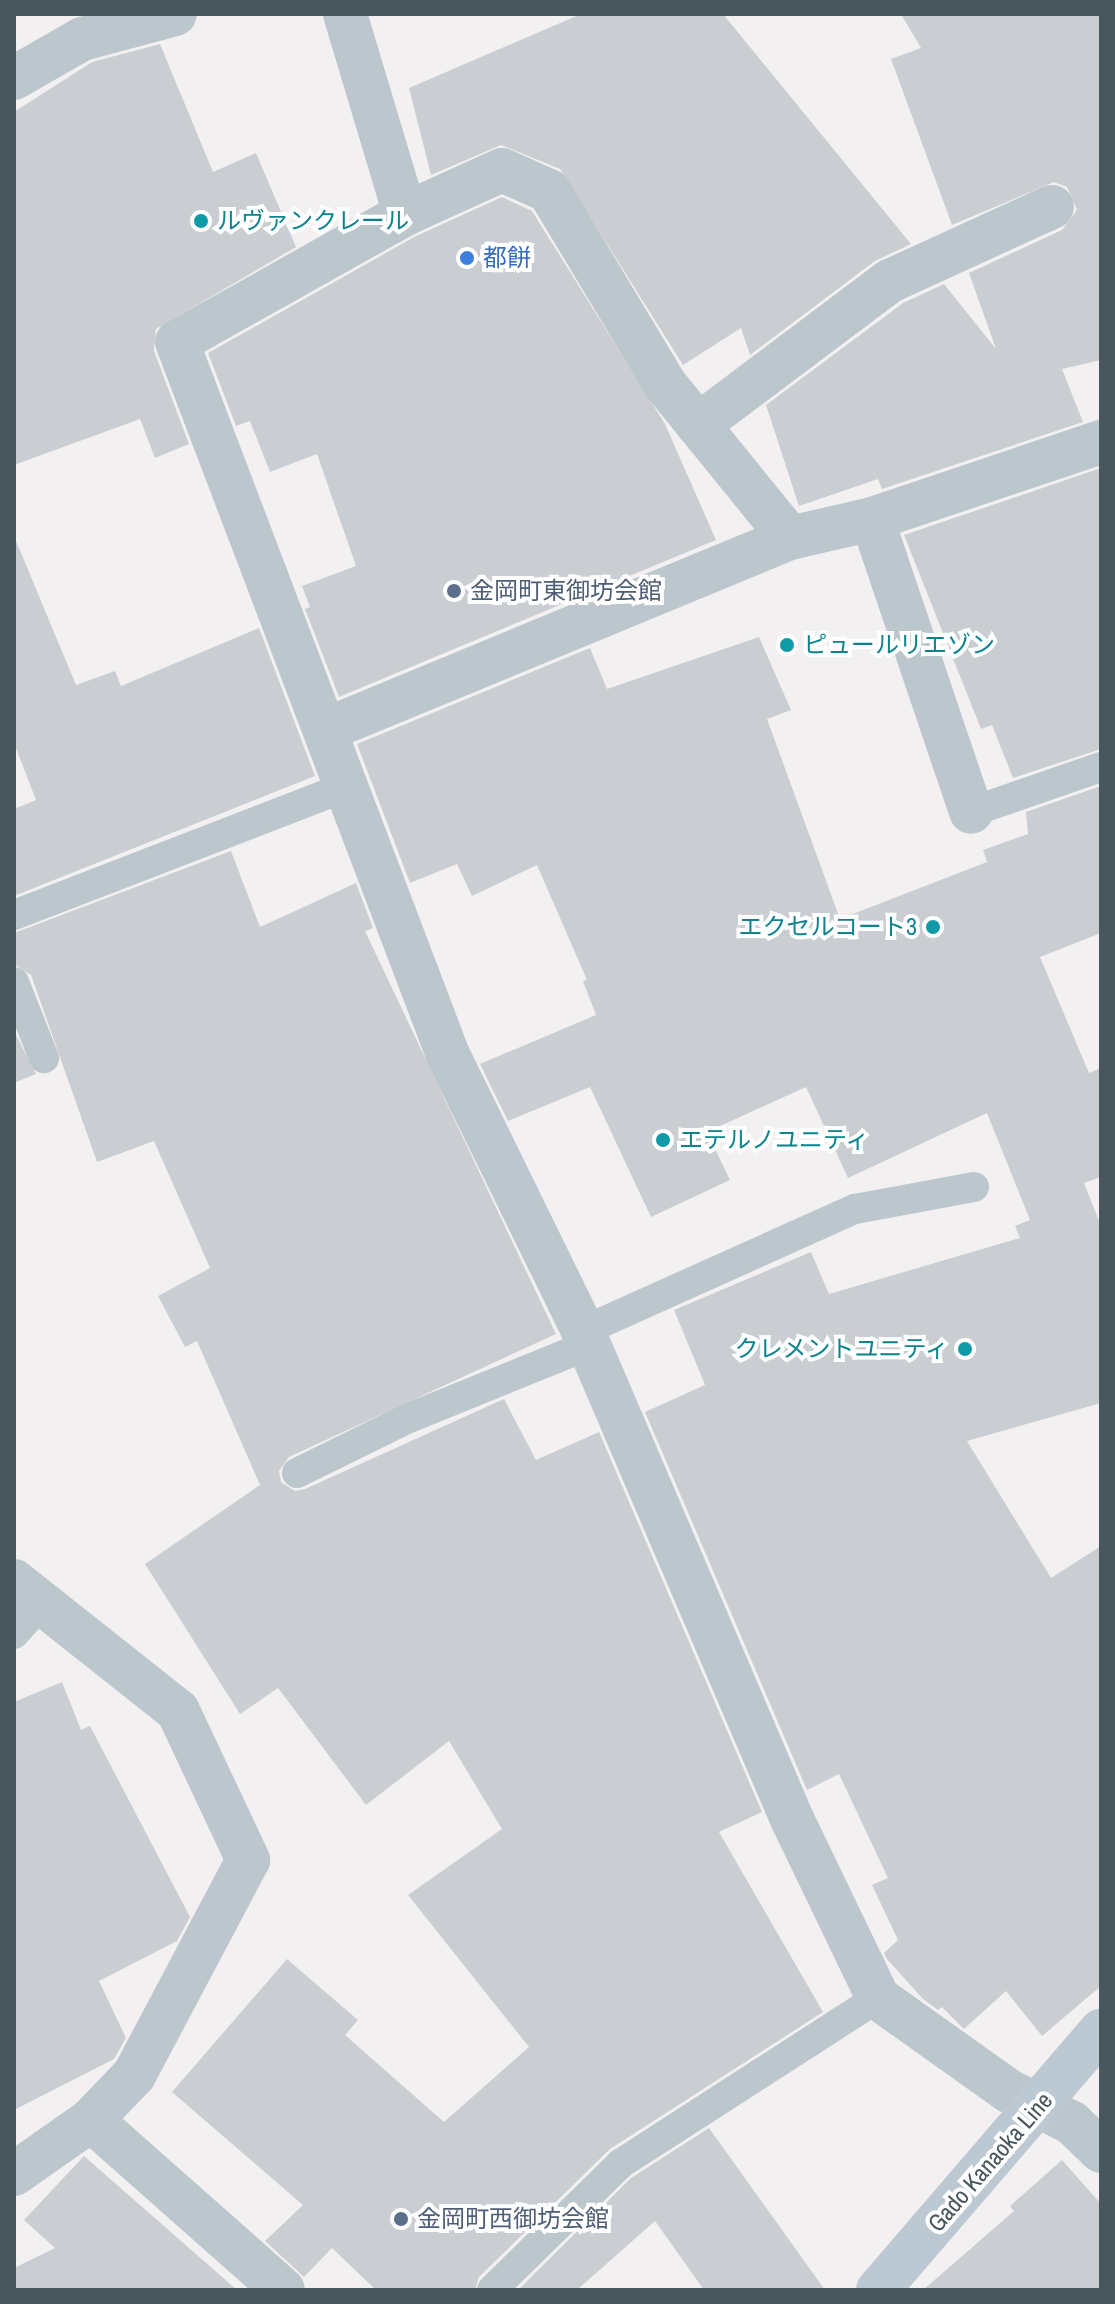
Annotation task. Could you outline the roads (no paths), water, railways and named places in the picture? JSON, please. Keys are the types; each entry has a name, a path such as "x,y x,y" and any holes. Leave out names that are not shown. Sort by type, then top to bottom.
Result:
{"main road":[{"name":"Gado Kanaoka Line","path":"878,2290 1039,2107 1101,2031"}],"street":[{"path":"14,78 82,39 175,14"},
{"path":"345,14 405,214"},
{"path":"790,538 665,384 549,191 502,170 405,214 177,342 448,1055 586,1338 792,1819 878,1998 1039,2107 1072,2123 1101,2151"},
{"path":"698,425 890,281 1052,207"},
{"path":"325,730 790,538 872,519 1101,442"},
{"path":"872,519 971,812"},
{"path":"14,2174 91,2120 134,2075 248,1860 178,1711 23,1606"},
{"path":"91,2120 283,2290"}],"lane":[{"path":"971,812 1101,767"},
{"path":"14,915 346,787"},
{"path":"14,982 44,1058"},
{"path":"297,1473 855,1209 974,1187"},
{"path":"492,2290 620,2164 878,1998"}],"place":[{"name":"ルヴァンクレール","path":"201,221"},
{"name":"都餅","path":"467,258"},
{"name":"金岡町東御坊会館","path":"454,591"},
{"name":"ピュールリエゾン","path":"787,645"},
{"name":"エクセルコート3","path":"933,927"},
{"name":"エテルノユニティ","path":"663,1140"},
{"name":"クレメントユニティ","path":"965,1349"},
{"name":"金岡町西御坊会館","path":"401,2219"}]}
